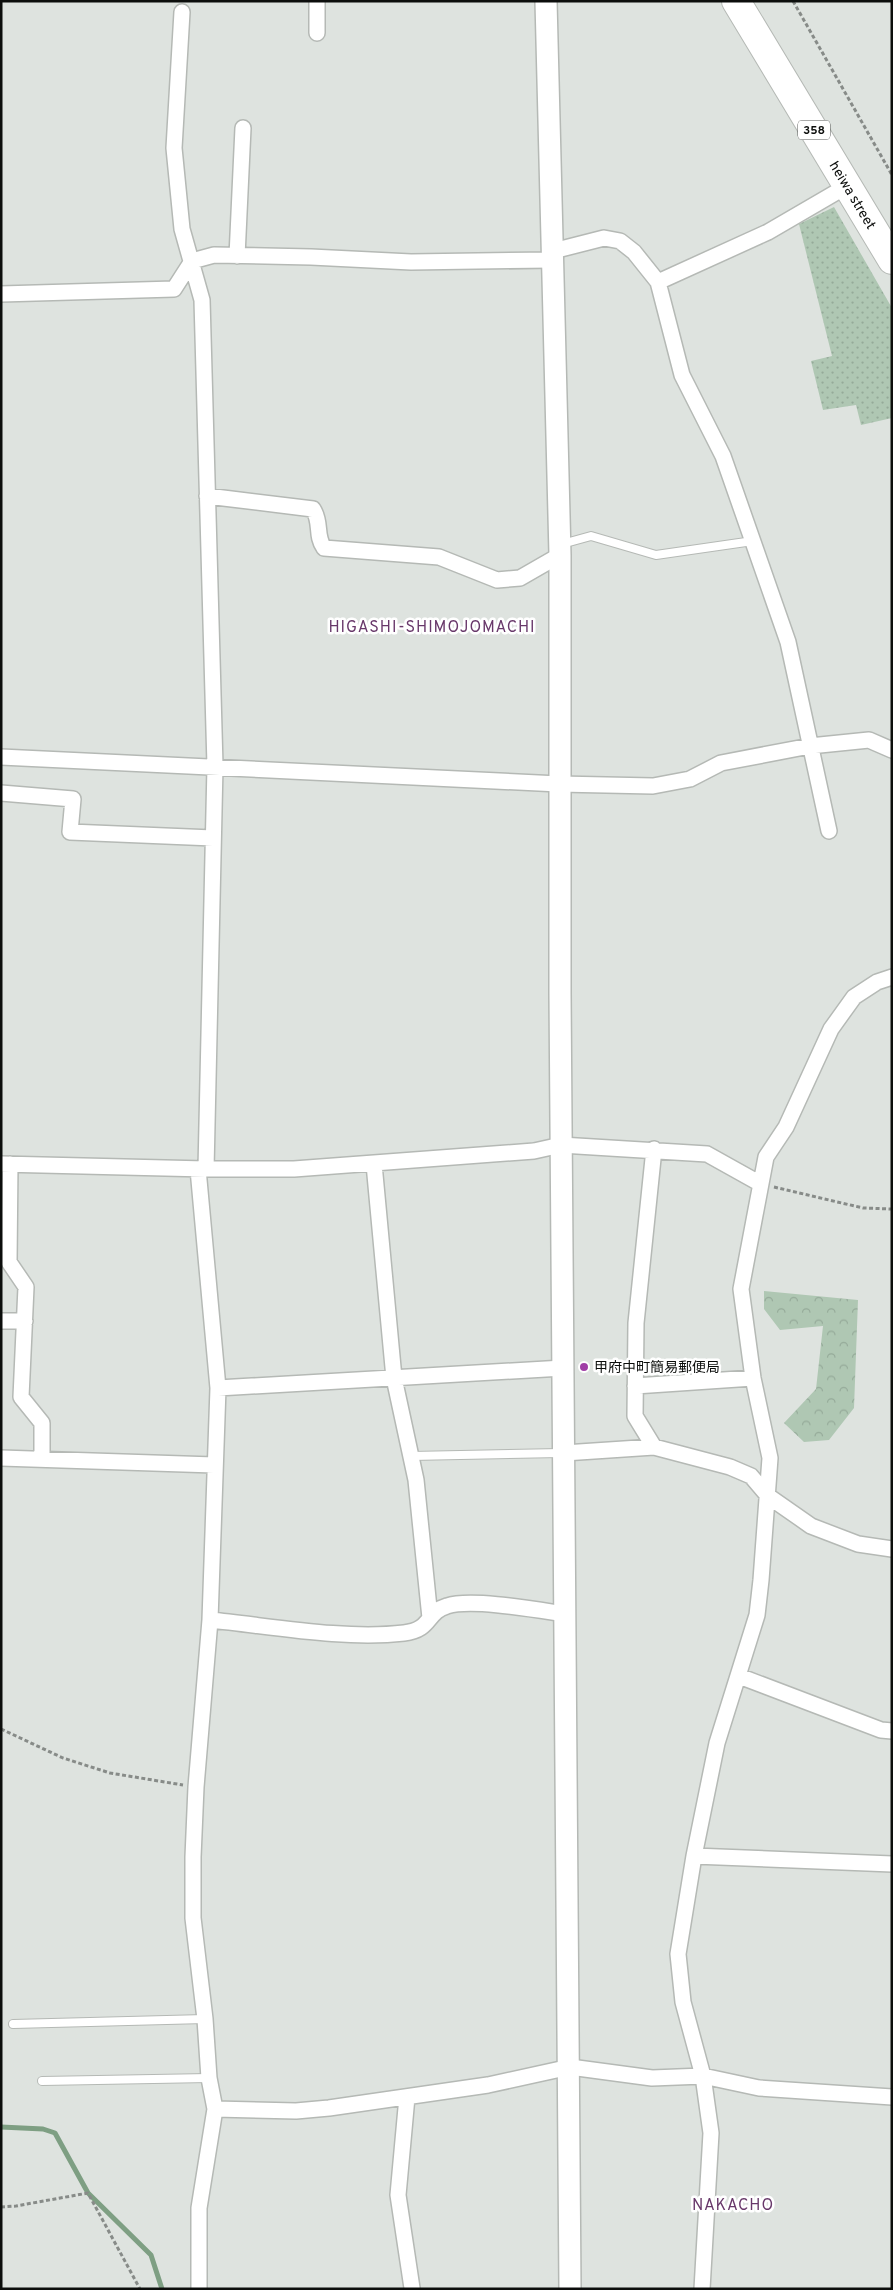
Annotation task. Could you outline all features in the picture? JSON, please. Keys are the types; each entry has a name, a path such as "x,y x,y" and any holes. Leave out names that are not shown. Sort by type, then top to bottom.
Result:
{"highway":[{"name":"heiwa street","path":"736,1 892,260"}],"street":[{"path":"317,1 318,33"},
{"path":"546,1 560,550 561,1145 570,2067 570,2289"},
{"path":"182,12 174,148 182,229 202,300 215,766 202,1169 218,1388 210,1620 196,1787 193,1918 205,2019 208,2078 215,2109 199,2208 199,2289"},
{"path":"237,256 243,128"},
{"path":"658,282 768,232 848,186"},
{"path":"1,294 174,288 192,261 214,255 411,262 552,256 604,238 620,241 634,252 658,282 682,375 724,456 788,642 828,831"},
{"path":"208,496 313,509 319,519 319,541 324,548 439,557 497,580 520,578 560,550"},
{"path":"1,757 559,784 653,786 690,779 721,763 810,746 869,740 892,750"},
{"path":"1,793 73,799 70,832 213,838"},
{"path":"702,2289 702,2259 711,2133 703,2076 683,2002 678,1954 694,1856 718,1743 757,1615 770,1458 753,1378 741,1289 759,1183 766,1157 786,1127 831,1029 854,997 877,982 892,977"},
{"path":"42,1460 42,1423 21,1397 26,1287 9,1262 5,1164 202,1169 294,1169 534,1151 561,1145 654,1149 707,1154 759,1183"},
{"path":"654,1149 636,1323 634,1416 654,1447"},
{"path":"374,1164 394,1378 416,1480 430,1618"},
{"path":"1,1320 25,1321"},
{"path":"218,1388 563,1368"},
{"path":"635,1386 753,1378"},
{"path":"564,1453 654,1447 730,1467 751,1476 768,1496 812,1526 858,1544 892,1549"},
{"path":"1,1458 214,1465"},
{"path":"210,1620 350,1634 404,1633 422,1629 436,1612 448,1605 482,1604 565,1614"},
{"path":"739,1676 881,1730 892,1732"},
{"path":"694,1856 892,1864"},
{"path":"215,2109 296,2111 488,2085 570,2067 652,2078 703,2076 759,2088 892,2098"},
{"path":"407,2097 398,2195 412,2288"}],"lane":[{"path":"560,550 590,536 656,555 753,541"},
{"path":"411,1456 564,1453"},
{"path":"13,2024 205,2019"},
{"path":"42,2080 208,2078"}],"path":[{"path":"793,1 892,175"},
{"path":"759,1183 863,1208 892,1208"},
{"path":"1,1729 63,1758 110,1773 196,1787"},
{"path":"1,2206 16,2206 88,2194 140,2289"}],"green space":[{"path":"834,207 892,308 892,418 861,425 856,405 823,410 811,361 832,356 799,224"},
{"path":"764,1291 858,1300 854,1408 829,1440 804,1442 784,1423 816,1389 823,1326 780,1330 764,1309"}],"waterway":[{"path":"1,2127 43,2129 55,2133 88,2193 151,2255 162,2289"}],"place":[{"name":"甲府中町簡易郵便局","path":"584,1367"}],"district":[{"name":"HIGASHI-SHIMOJOMACHI","path":"432,626"},
{"name":"NAKACHO","path":"733,2204"}]}
